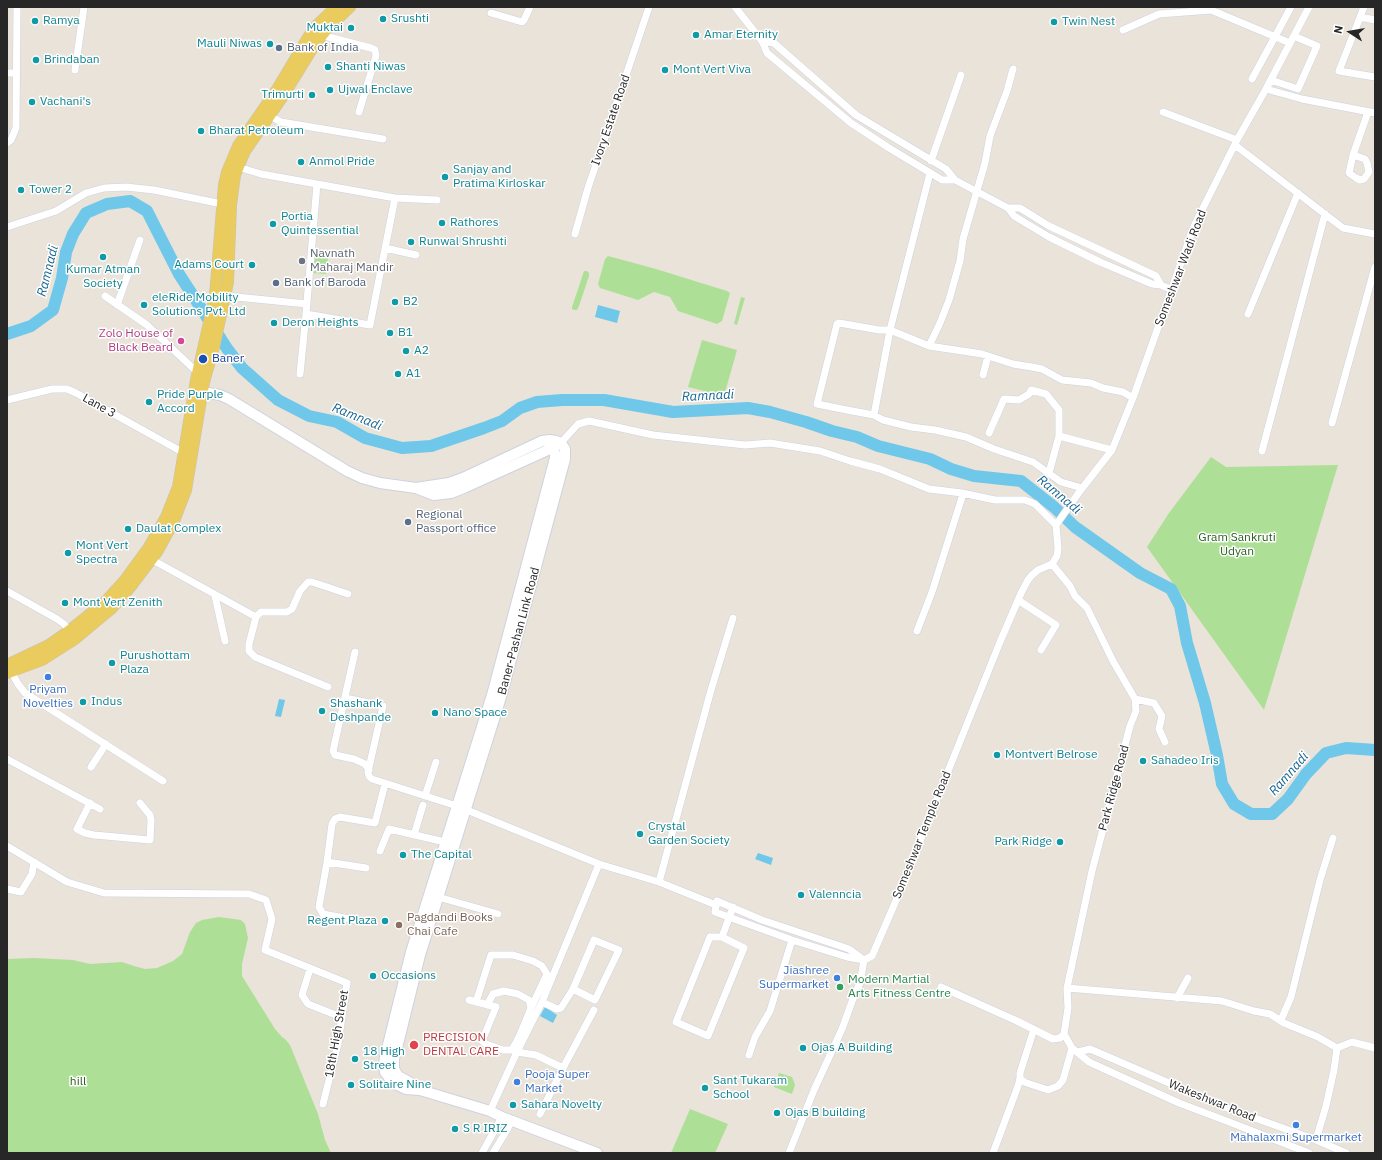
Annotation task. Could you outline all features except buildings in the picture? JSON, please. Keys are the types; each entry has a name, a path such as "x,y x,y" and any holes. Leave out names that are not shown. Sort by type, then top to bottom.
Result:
{"main road":[{"path":"222,298 222,204 226,172 238,146 256,127 270,116 336,7"},
{"path":"8,670 69,631 105,602 148,557 160,547 174,521 186,490 210,344 222,298 228,282 233,186 238,167 256,127 307,39 350,7"},
{"path":"8,670 42,660 75,639 120,599 148,557 178,487 198,372 210,344"}],"street":[{"path":"7,144 11,140 16,128 17,7"},
{"path":"75,70 84,7"},
{"path":"491,13 522,22 530,7"},
{"name":"Ivory Estate Road","path":"576,234 588,188 649,7"},
{"path":"735,7 762,41 767,53 851,123 942,180 955,180"},
{"path":"1252,79 1291,7"},
{"name":"Someshwar Wadi Road","path":"1112,450 1133,398 1194,226 1236,142 1271,80 1309,7"},
{"path":"1364,7 1338,71 1375,77"},
{"path":"1123,30 1159,14 1211,10 1290,43"},
{"path":"1360,17 1375,20"},
{"path":"321,30 375,50 376,56 359,112"},
{"path":"1271,80 1298,89 1317,46 1294,36"},
{"path":"762,41 774,43 856,115 946,170 955,180 1008,208 1014,216 1055,240 1100,262 1152,284 1161,285 1172,290"},
{"path":"929,346 949,300 960,260 963,239 985,163 990,136 1007,91 1013,69"},
{"path":"7,73 16,74"},
{"path":"931,161 961,75"},
{"path":"1266,89 1302,99 1371,112 1353,155"},
{"path":"1163,112 1236,142 1298,193 1344,228 1375,234"},
{"path":"270,116 280,122 383,139"},
{"path":"238,167 261,174 395,198 437,200"},
{"path":"874,415 890,330 930,173"},
{"path":"300,374 317,184"},
{"path":"7,227 56,211 86,193 104,188 126,187 154,190 222,204"},
{"path":"1248,314 1298,193"},
{"path":"306,314 370,325 395,198"},
{"path":"1262,451 1325,214"},
{"path":"117,305 140,240"},
{"path":"385,248 416,255"},
{"path":"1332,423 1375,266"},
{"path":"104,296 147,325 198,372"},
{"path":"222,298 307,304"},
{"path":"1081,489 1061,482 1033,462 994,449 966,437 935,430 910,428 883,420 874,415 852,412 817,404 837,324 839,323 879,330 890,330 929,346 988,356 1013,364 1042,369 1062,380 1091,383 1103,388 1123,392 1133,398"},
{"path":"983,375 988,356"},
{"name":"Lane 3","path":"7,400 52,389 67,390 76,393 184,453"},
{"path":"989,433 1004,399 1019,400 1029,394 1031,390 1046,394 1059,410 1059,436 1049,473"},
{"path":"203,392 220,395 229,399 347,471 362,478 380,483 416,488 434,495 451,493 557,446 578,424 589,421 652,435 745,445 770,443 820,451 880,469 929,489 995,500 1025,500 1035,504 1056,525"},
{"path":"1059,436 1112,450 1081,489 1056,525 1058,549 1057,556 1052,564 1070,586 1075,596 1088,608 1113,661 1135,699 1154,702 1162,716 1159,730 1165,742"},
{"name":"Baner-Pashan Link Road","path":"557,446 565,449 565,459 501,697 461,808 438,897 420,955 391,1062 385,1072 393,1083 406,1089 420,1090 490,1111 582,1150 597,1153"},
{"path":"917,631 932,592 963,494"},
{"path":"148,557 215,596 256,617"},
{"name":"Someshwar Temple Road","path":"864,960 872,956 895,903 1018,600 1032,575 1038,570 1052,564"},
{"path":"328,687 255,658 249,651 248,644 256,617 261,612 287,612 292,609 300,591 308,582 348,594"},
{"path":"7,591 57,618 69,631"},
{"path":"215,596 225,641"},
{"path":"1018,600 1056,625 1041,650"},
{"path":"659,882 713,684 733,618"},
{"path":"355,652 334,754 365,764 369,770"},
{"path":"8,670 25,693 163,781"},
{"path":"345,698 383,706 368,776 385,784 461,808 599,864 659,882 716,905"},
{"name":"Park Ridge Road","path":"1064,1034 1068,1008 1067,988 1092,871 1130,726 1136,711 1135,699"},
{"path":"91,767 106,744"},
{"path":"7,759 90,803 100,810"},
{"path":"425,796 436,762"},
{"path":"354,920 323,914 319,907 332,824 335,819 340,818 374,823 385,784"},
{"path":"90,803 77,829 94,835 150,840 150,815 140,803"},
{"path":"414,835 423,805"},
{"name":"Baner-Pashan Link Road","path":"391,1062 411,952 445,842 461,808"},
{"path":"380,851 388,828 445,842"},
{"path":"1281,1020 1291,997 1320,880 1334,838"},
{"path":"7,846 34,862 32,874 21,892 7,889"},
{"name":"18th High Street","path":"34,862 67,882 104,893 249,894 266,900 272,919 265,950 347,983 338,1044 323,1104"},
{"path":"327,862 366,868"},
{"path":"490,1111 542,1002 599,864"},
{"path":"438,897 498,914"},
{"path":"717,901 762,920 849,949 864,960 847,957 792,940 715,912 717,901"},
{"path":"722,937 733,907"},
{"path":"710,937 722,937 744,948 708,1036 676,1022 710,937"},
{"path":"542,1002 557,1008 561,1008 572,989 594,940 619,950 595,1000 572,989"},
{"path":"749,1055 756,1037 770,1011 792,940"},
{"path":"512,954 533,961 542,966 547,974 512,1050 503,1050 482,1041 496,1007 487,1004 472,1001 492,956 512,954"},
{"path":"789,1153 814,1090 842,1029 860,983 864,960"},
{"path":"310,969 302,995 308,1004 341,1017"},
{"path":"1176,998 1188,978"},
{"path":"941,987 1053,1039 1060,1038 1064,1034"},
{"path":"1067,988 1222,1001 1254,1011 1270,1014 1337,1048 1352,1042 1375,1048"},
{"path":"487,1004 493,994 504,991 518,994 529,1000 531,1008"},
{"path":"540,1114 562,1068 594,1010"},
{"path":"993,1153 1020,1078 1020,1073 1034,1030"},
{"name":"Wakeshwar Road","path":"1064,1034 1075,1050 1089,1062 1166,1097 1309,1153"},
{"path":"1316,1140 1326,1106 1337,1048"},
{"path":"1020,1078 1024,1082 1048,1090 1058,1086 1063,1080 1075,1050"},
{"name":"Wakeshwar Road","path":"1075,1050 1090,1050 1227,1108 1316,1140 1346,1153"},
{"path":"517,1052 536,1055 562,1068"},
{"path":"391,1062 398,1076 420,1090"},
{"path":"1166,1097 1171,1085"},
{"path":"482,1153 506,1119"},
{"path":"493,1153 507,1130 506,1119"}],"green space":[{"path":"315,256 328,258 326,274 313,273"},
{"path":"608,256 727,291 730,293 722,321 717,324 678,311 670,297 654,292 638,300 600,288 598,284 605,259"},
{"path":"584,271 589,273 589,276 579,306 577,310 575,310 572,309 572,307"},
{"path":"741,297 745,298 737,325 734,324"},
{"path":"702,340 737,350 724,396 688,387"},
{"name":"Gram Sankruti Udyan","path":"1211,457 1226,467 1338,465 1264,710 1147,547 1169,513"},
{"name":"hill","path":"219,917 241,920 245,924 248,938 242,964 242,976 275,1029 290,1045 318,1114 325,1140 331,1153 7,1153 7,959 34,958 73,960 90,964 122,962 145,969 157,968 173,961 182,954 190,932 196,923 202,920"},
{"path":"779,1073 792,1077 795,1085 792,1094 774,1087"},
{"path":"690,1109 728,1124 715,1153 671,1153"}],"water":[{"path":"598,305 620,311 617,323 595,317"},
{"path":"279,699 285,700 281,717 275,716"},
{"path":"758,853 773,858 771,865 755,859"},
{"path":"545,1007 557,1015 553,1023 540,1016"}],"waterway":[{"name":"Ramnadi","path":"7,334 31,326 53,310 62,278 66,252 73,234 86,213 107,204 130,201 147,211 179,274 228,350 242,368 278,400 309,416 337,422 365,438 402,448 431,446 484,428 502,421 520,408 537,402 562,400 604,400 673,412 748,408 770,412 857,437 878,446 930,459 951,469 974,476 1021,481 1054,507 1075,527 1140,573 1171,589 1180,606 1187,643 1205,703 1222,784 1234,804 1251,814 1272,814 1288,799 1306,774 1326,753 1346,748 1375,750"}],"place":[{"name":"Srushti","path":"383,19"},
{"name":"Ramya","path":"35,21"},
{"name":"Twin Nest","path":"1054,22"},
{"name":"Muktai","path":"351,28"},
{"name":"Amar Eternity","path":"696,35"},
{"name":"Mauli Niwas","path":"270,44"},
{"name":"Bank of India","path":"279,48"},
{"name":"Brindaban","path":"36,60"},
{"name":"Shanti Niwas","path":"328,67"},
{"name":"Mont Vert Viva","path":"665,70"},
{"name":"Ujwal Enclave","path":"330,90"},
{"name":"Trimurti","path":"312,95"},
{"name":"Vachani's","path":"32,102"},
{"name":"Bharat Petroleum","path":"201,131"},
{"name":"Anmol Pride","path":"301,162"},
{"name":"Sanjay and Pratima Kirloskar","path":"445,177"},
{"name":"Tower 2","path":"21,190"},
{"name":"Rathores","path":"442,223"},
{"name":"Portia Quintessential","path":"273,224"},
{"name":"Runwal Shrushti","path":"411,242"},
{"name":"Kumar Atman Society","path":"103,257"},
{"name":"Navnath Maharaj Mandir","path":"302,261"},
{"name":"Adams Court","path":"252,265"},
{"name":"Bank of Baroda","path":"276,283"},
{"name":"B2","path":"395,302"},
{"name":"eleRide Mobility Solutions Pvt. Ltd","path":"144,305"},
{"name":"Deron Heights","path":"274,323"},
{"name":"B1","path":"390,333"},
{"name":"Zolo House of Black Beard","path":"181,341"},
{"name":"A2","path":"406,351"},
{"name":"Baner","path":"203,359"},
{"name":"A1","path":"398,374"},
{"name":"Pride Purple Accord","path":"149,402"},
{"name":"Regional Passport office","path":"408,522"},
{"name":"Daulat Complex","path":"128,529"},
{"name":"Mont Vert Spectra","path":"68,553"},
{"name":"Mont Vert Zenith","path":"65,603"},
{"name":"Purushottam Plaza","path":"112,663"},
{"name":"Priyam Novelties","path":"48,677"},
{"name":"Indus","path":"83,702"},
{"name":"Shashank Deshpande","path":"322,711"},
{"name":"Nano Space","path":"435,713"},
{"name":"Montvert Belrose","path":"997,755"},
{"name":"Sahadeo Iris","path":"1143,761"},
{"name":"Crystal Garden Society","path":"640,834"},
{"name":"Park Ridge","path":"1060,842"},
{"name":"The Capital","path":"403,855"},
{"name":"Valenncia","path":"801,895"},
{"name":"Regent Plaza","path":"385,921"},
{"name":"Pagdandi Books Chai Cafe","path":"399,925"},
{"name":"Occasions","path":"373,976"},
{"name":"Jiashree Supermarket","path":"837,978"},
{"name":"Modern Martial Arts Fitness Centre","path":"840,987"},
{"name":"PRECISION DENTAL CARE","path":"414,1045"},
{"name":"Ojas A Building","path":"803,1048"},
{"name":"18 High Street","path":"355,1059"},
{"name":"Pooja Super Market","path":"517,1082"},
{"name":"Solitaire Nine","path":"351,1085"},
{"name":"Sant Tukaram School","path":"705,1088"},
{"name":"Sahara Novelty","path":"513,1105"},
{"name":"Ojas B building","path":"777,1113"},
{"name":"Mahalaxmi Supermarket","path":"1296,1125"},
{"name":"S R IRIZ","path":"455,1129"}]}
